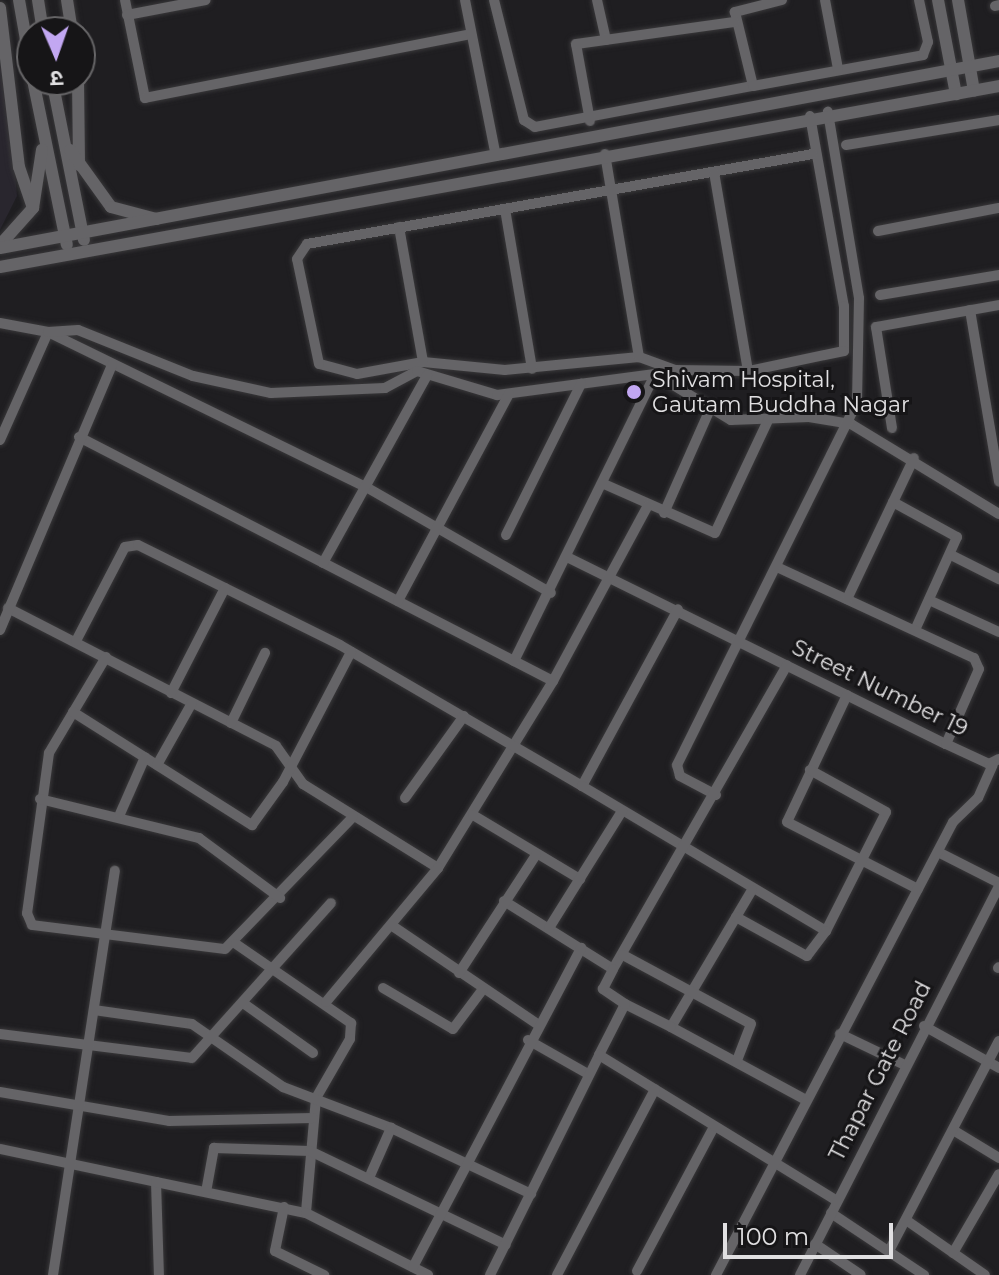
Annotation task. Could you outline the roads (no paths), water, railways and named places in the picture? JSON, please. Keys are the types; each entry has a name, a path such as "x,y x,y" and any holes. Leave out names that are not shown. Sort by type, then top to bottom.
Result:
{"street":[{"path":"125,0 139,91 154,99 471,34"},
{"path":"127,15 206,0"},
{"path":"465,0 496,156"},
{"path":"494,0 524,120 535,127 590,121 838,69 923,55 928,42 919,0"},
{"path":"597,0 606,40"},
{"path":"753,86 734,22 740,6 783,0"},
{"path":"825,0 838,69"},
{"path":"938,0 956,94"},
{"path":"958,0 974,91"},
{"path":"0,8 19,167 33,208"},
{"path":"590,121 576,44 734,22"},
{"path":"0,247 65,238 999,61"},
{"path":"0,267 828,112 999,86"},
{"path":"36,96 68,254"},
{"path":"55,96 86,251"},
{"path":"78,96 79,167"},
{"path":"716,795 680,776 677,765 744,640 851,424 859,298 828,112"},
{"path":"810,116 813,154 844,306 844,351 748,371 675,370 639,357 532,369 423,362 357,374 319,364 297,259 307,244 813,154"},
{"path":"846,145 999,120"},
{"path":"61,133 79,167 111,207 160,220"},
{"path":"0,247 33,208 43,137"},
{"path":"525,150 528,168"},
{"path":"605,154 608,190 639,357"},
{"path":"714,172 748,371"},
{"path":"878,231 999,208"},
{"path":"505,209 532,369"},
{"path":"399,227 423,362"},
{"path":"880,295 999,275"},
{"path":"892,428 876,327 999,305"},
{"path":"970,310 995,442 999,482"},
{"path":"0,323 48,332 100,334 193,376 271,393 385,388 409,373 509,394 655,374 731,420 769,418 851,424 914,458 999,514"},
{"path":"48,332 366,487 551,593"},
{"path":"0,440 5,406 48,332"},
{"path":"0,630 112,365"},
{"path":"514,661 569,558 655,374"},
{"path":"323,563 427,375"},
{"path":"506,535 581,384"},
{"path":"398,601 509,394"},
{"path":"664,513 711,407"},
{"path":"604,484 715,533 769,418"},
{"path":"79,437 553,681"},
{"path":"847,599 914,458"},
{"path":"893,502 953,531 951,555 915,630"},
{"path":"326,1002 394,927 473,815 553,681 648,505"},
{"path":"76,641 131,544 351,652 582,786 685,852 826,931"},
{"path":"951,555 999,579"},
{"name":"Street Number 19","path":"569,558 744,640 787,665 946,744 996,762"},
{"path":"779,568 915,630 978,663 946,744"},
{"path":"171,693 225,588"},
{"path":"929,600 999,632"},
{"path":"8,608 276,746 303,784 438,868"},
{"path":"582,786 678,609"},
{"path":"73,712 252,825 291,768 351,652"},
{"path":"231,723 265,653"},
{"path":"106,657 49,753 40,799 27,920 207,953 236,944 353,817"},
{"path":"787,665 685,852 603,989 625,1004 806,1100"},
{"path":"847,695 787,822 862,864 918,889"},
{"path":"157,765 192,703"},
{"path":"405,798 464,716"},
{"path":"120,814 145,757"},
{"path":"716,1275 938,852 996,762"},
{"path":"736,917 807,956 826,931 862,864 886,812 810,770"},
{"path":"40,799 120,814 199,838 280,898"},
{"path":"549,928 622,811"},
{"path":"473,815 580,879"},
{"path":"938,852 999,884"},
{"path":"459,973 536,855"},
{"path":"53,1275 66,1163 107,937 115,871"},
{"name":"Thapar Gate Road","path":"800,1275 924,1026 995,903 999,884"},
{"path":"671,1027 752,890"},
{"path":"504,901 613,969"},
{"path":"0,1034 192,1058 215,1037 331,903"},
{"path":"394,927 537,1024"},
{"path":"236,944 326,1002 353,1030 316,1098 306,1213"},
{"path":"413,1267 528,1040 581,948"},
{"path":"623,955 751,1024 737,1061"},
{"path":"383,988 453,1029 483,989"},
{"path":"243,1003 313,1053"},
{"path":"490,1275 625,1004"},
{"path":"94,1010 172,1019 215,1037 283,1087 391,1128 531,1194"},
{"path":"924,1026 994,1065"},
{"path":"840,1034 905,1065"},
{"path":"528,1040 588,1074"},
{"path":"889,1251 953,1130 994,1065 999,1041"},
{"path":"599,1055 837,1201"},
{"path":"557,1275 655,1089"},
{"path":"0,1092 169,1121 313,1118"},
{"path":"639,1274 714,1127"},
{"path":"369,1178 391,1128"},
{"path":"953,1130 999,1158"},
{"path":"206,1192 214,1148 310,1151 506,1245"},
{"path":"0,1149 306,1213 428,1275"},
{"path":"953,1253 999,1174"},
{"path":"156,1182 159,1275"},
{"path":"284,1207 275,1251 324,1275"},
{"path":"831,1213 924,1275"},
{"path":"906,1220 985,1275"},
{"path":"815,1244 861,1275"}],"place":[{"name":"Shivam Hospital, Gautam Buddha Nagar","path":"634,392"}]}
